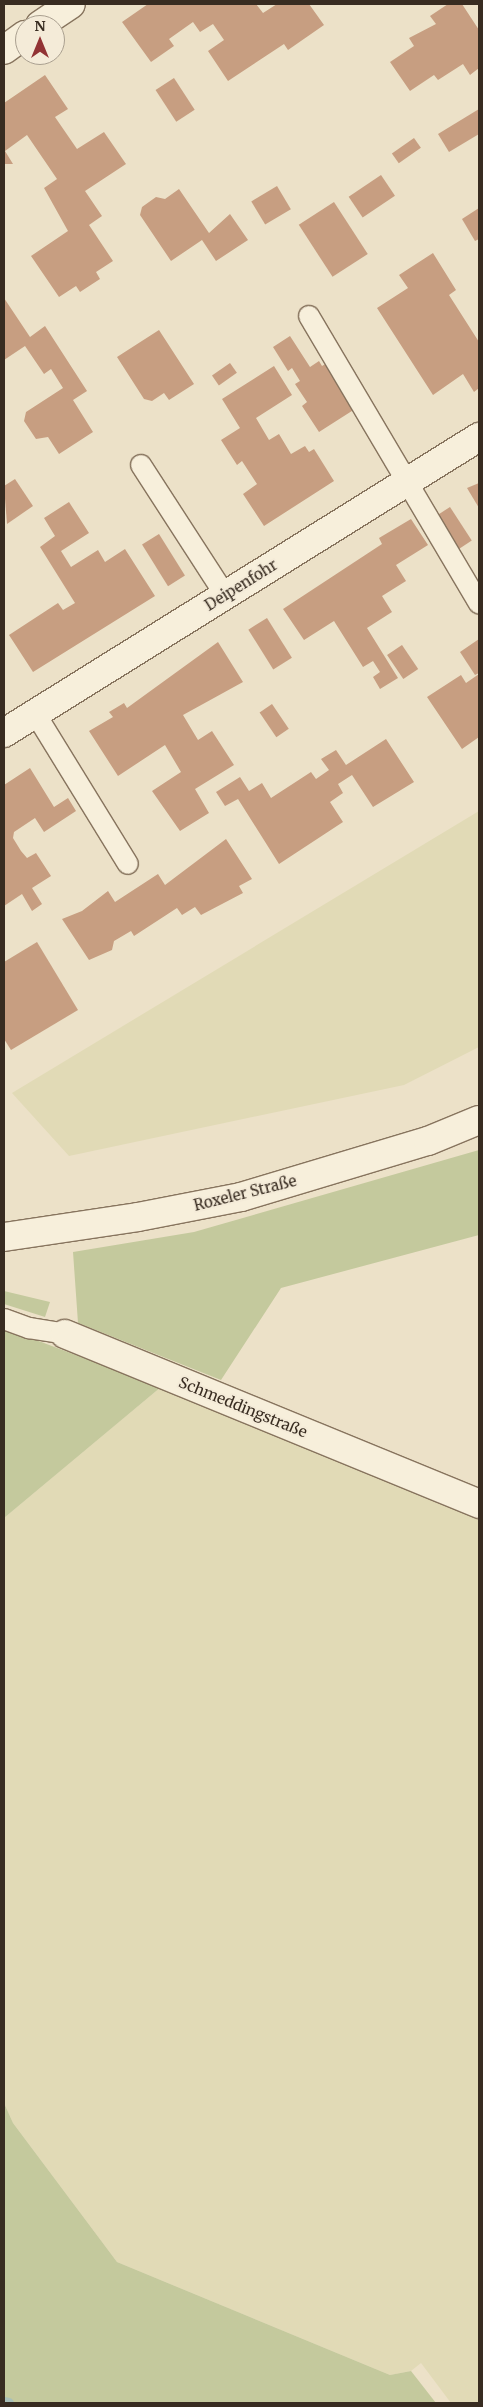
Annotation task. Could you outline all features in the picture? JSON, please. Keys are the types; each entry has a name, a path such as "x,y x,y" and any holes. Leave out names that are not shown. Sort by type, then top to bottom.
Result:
{"street":[{"path":"55,15 71,4"},
{"path":"4,50 15,42"},
{"name":"Deipenfohr","path":"4,733 410,482 479,437"},
{"name":"Roxeler Straße","path":"4,1237 138,1217 240,1197 428,1141 479,1120"},
{"name":"Schmeddingstraße","path":"65,1334 479,1504"}],"lane":[{"path":"309,316 410,482 426,520 479,604"},
{"path":"141,465 225,595"},
{"path":"35,713 128,864"},
{"name":"Schmeddingstraße","path":"4,1319 29,1328 65,1334"}],"shaded area":[{"path":"479,811 479,1047 404,1085 69,1156 12,1093"},
{"path":"161,1387 479,1520 479,2403 451,2403 421,2363 411,2371 390,2375 117,2262 13,2123 4,2103 4,1518"}],"green space":[{"path":"479,1150 479,1235 281,1288 221,1380 78,1323 73,1252 194,1232"},
{"path":"4,1291 50,1302 45,1317 4,1304"},
{"path":"4,1328 161,1387 4,1518"},
{"path":"4,2103 13,2123 117,2262 390,2375 411,2371 436,2403 4,2403"}],"building":[{"path":"148,4 256,4 263,13 277,4 309,4 324,25 288,50 284,44 228,81 208,51 224,40 213,24 200,32 193,22 169,39 174,46 151,62 122,22"},
{"path":"448,4 462,4 479,30 479,68 470,75 463,64 438,80 434,75 410,91 390,62 414,46 409,38 436,24 430,16"},
{"path":"45,75 68,109 55,117 77,149 104,132 126,164 85,191 102,216 89,225 113,261 96,272 100,279 80,292 76,286 59,297 31,256 68,231 44,188 57,179 27,135 5,151 13,164 4,164 4,103"},
{"path":"174,78 195,110 176,122 156,90"},
{"path":"479,109 479,134 449,152 438,134"},
{"path":"414,138 421,148 399,163 392,153"},
{"path":"381,175 395,196 363,218 349,197"},
{"path":"277,186 291,209 265,225 251,201"},
{"path":"179,189 209,233 230,214 248,240 216,261 202,240 171,261 140,215 142,207 156,197 165,199"},
{"path":"334,202 368,254 333,277 299,225"},
{"path":"479,208 479,239 475,241 462,219"},
{"path":"433,253 456,290 449,295 479,342 479,388 474,392 463,374 433,395 377,308 408,288 399,275"},
{"path":"4,298 30,337 45,326 87,391 73,400 93,432 59,454 48,437 36,439 24,421 26,412 63,388 51,369 44,374 25,346 4,360"},
{"path":"159,330 194,384 169,400 164,393 152,401 144,399 117,357"},
{"path":"290,336 310,367 319,361 322,366 327,363 355,409 319,432 302,406 307,402 295,384 300,381 292,368 288,371 273,347"},
{"path":"230,363 237,373 219,385 212,376"},
{"path":"274,366 292,395 256,418 269,440 279,434 291,454 305,446 309,452 314,449 334,481 264,526 243,494 257,484 242,461 237,465 221,440 240,428 222,399"},
{"path":"15,479 33,506 7,524 4,486"},
{"path":"479,483 479,508 467,488"},
{"path":"69,502 89,533 61,551 71,567 98,550 105,562 125,549 155,596 33,672 9,635 58,603 63,610 75,603 40,547 55,536 44,518"},
{"path":"450,507 472,541 456,551 434,517"},
{"path":"411,519 428,545 396,565 406,581 382,596 392,612 367,628 398,678 380,689 373,677 380,672 373,661 363,667 334,621 304,640 283,609 382,544 379,538"},
{"path":"159,534 185,576 168,586 142,545"},
{"path":"267,618 292,658 273,670 248,630"},
{"path":"479,639 479,673 475,675 460,652"},
{"path":"218,642 243,682 183,715 198,740 212,731 234,765 195,789 209,813 180,831 152,791 181,772 165,745 118,776 89,731 113,717 109,712 124,703 127,708"},
{"path":"402,645 418,669 403,679 387,655"},
{"path":"479,674 479,737 462,749 427,697 461,675 466,683"},
{"path":"272,704 289,729 276,737 260,712"},
{"path":"386,739 414,782 373,807 352,775 338,784 343,793 330,802 343,822 279,864 238,799 225,806 216,792 240,777 249,791 262,783 271,798 311,772 316,779 329,770 321,759 336,750 346,765"},
{"path":"30,768 54,807 68,798 76,811 44,832 35,818 14,832 13,838 21,851 27,858 36,853 51,876 32,888 42,904 32,911 22,894 4,906 4,785"},
{"path":"226,839 252,879 239,886 243,893 201,915 195,907 182,915 177,908 134,936 131,931 114,941 112,950 89,960 62,919 82,911 108,891 115,902 158,874 165,885"},
{"path":"37,942 78,1010 11,1050 4,1039 4,962"}],"waterway":[{"path":"4,2402 9,2403"}]}
